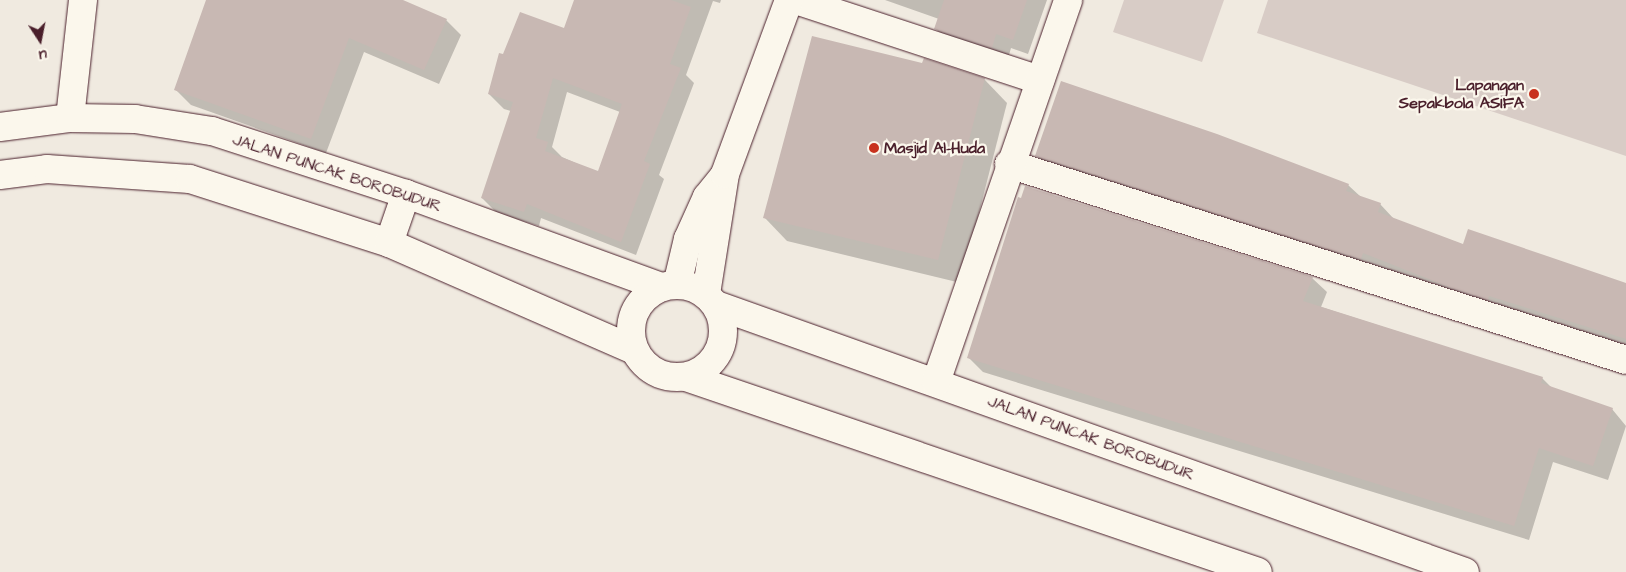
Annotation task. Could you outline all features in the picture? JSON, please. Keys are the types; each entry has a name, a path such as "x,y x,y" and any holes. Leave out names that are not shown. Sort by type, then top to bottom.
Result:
{"street":[{"path":"70,118 83,0"},
{"path":"0,175 47,169 190,178 389,243 634,350 655,373 670,378 686,377 700,372 720,349 723,319 711,300 725,174 789,0"},
{"path":"796,0 1040,80"},
{"path":"936,382 1009,164 1068,0"},
{"name":"JALAN PUNCAK BOROBUDUR","path":"0,127 70,118 135,119 212,131 406,194 669,286"},
{"path":"1009,164 1626,360"},
{"path":"669,286 708,196 725,174"},
{"path":"389,243 406,194"},
{"path":"634,350 630,335 638,306 648,295 669,286 711,300"},
{"name":"JALAN PUNCAK BOROBUDUR","path":"711,300 1465,572"},
{"path":"686,377 1258,572"}],"shaded area":[{"path":"1124,0 1224,0 1202,62 1113,32"},
{"name":"Lapangan Sepakbola ASIFA","path":"1268,0 1626,0 1626,156 1257,33"}],"building":[{"path":"206,0 403,0 447,19 424,70 349,38 311,139 174,90"},
{"path":"574,0 671,0 691,7 670,64 681,68 644,161 650,164 621,242 527,204 524,212 481,198 513,102 488,94 499,53 503,54 520,12 564,28","holes":["553,78 622,104 598,171 545,151 548,142 536,138"]},
{"path":"944,0 1027,0 1013,40 996,34 992,48 934,29"},
{"name":"Masjid Al-Huda","path":"812,36 922,63 924,58 985,78 938,260 763,218"},
{"path":"1061,81 1217,134 1349,184 1346,191 1381,203 1378,212 1463,244 1468,229 1626,283 1626,339 1489,296 1488,300 1449,287 1363,253 1361,259 1035,156"},
{"path":"1025,186 1313,277 1303,301 1543,377 1541,383 1613,408 1593,466 1539,448 1514,526 967,358 1018,197 1021,198"}],"place":[{"name":"Lapangan Sepakbola ASIFA","path":"1534,94"},
{"name":"Masjid Al-Huda","path":"874,148"}]}
